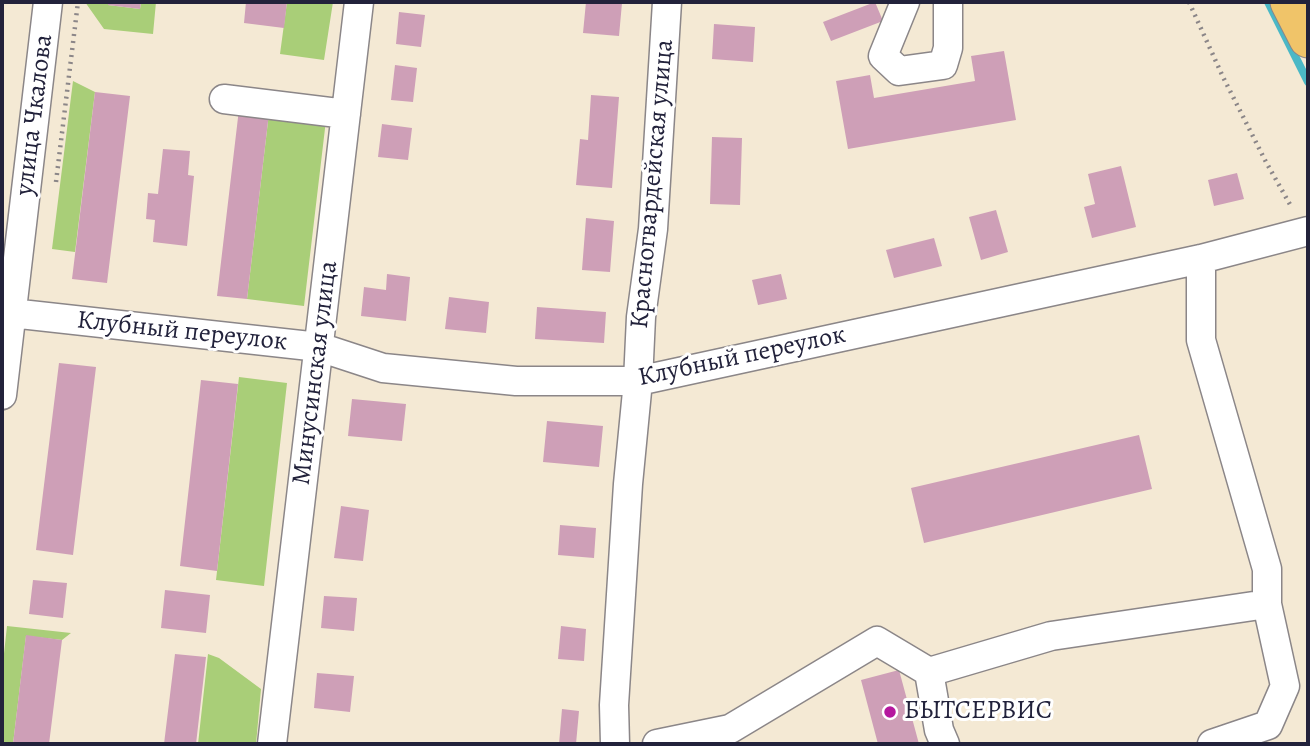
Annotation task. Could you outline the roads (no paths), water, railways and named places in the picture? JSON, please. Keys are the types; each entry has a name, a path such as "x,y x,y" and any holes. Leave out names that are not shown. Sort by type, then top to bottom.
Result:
{"main road":[{"path":"1289,2 1308,39"}],"street":[{"name":"улица Чкалова","path":"2,395 7,312 48,2"},
{"name":"Минусинская улица","path":"272,744 359,2"},
{"name":"Красногвардейская улица","path":"615,744 614,705 628,484 641,317 653,229 667,2"},
{"path":"905,2 883,56 899,71 943,65 948,48 948,2"},
{"path":"224,100 346,114"},
{"name":"Клубный переулок","path":"7,312 319,347 383,368 516,381 638,381 1307,235"},
{"path":"1201,259 1201,340 1267,569 1267,604 1285,686 1268,726 1212,744"},
{"path":"657,744 730,729 877,641 929,672 1051,636 1267,604"},
{"path":"929,672 944,744"}],"waterway":[{"path":"1268,2 1308,82"}],"place":[{"name":"БЫТСЕРВИС","path":"890,712"}]}
